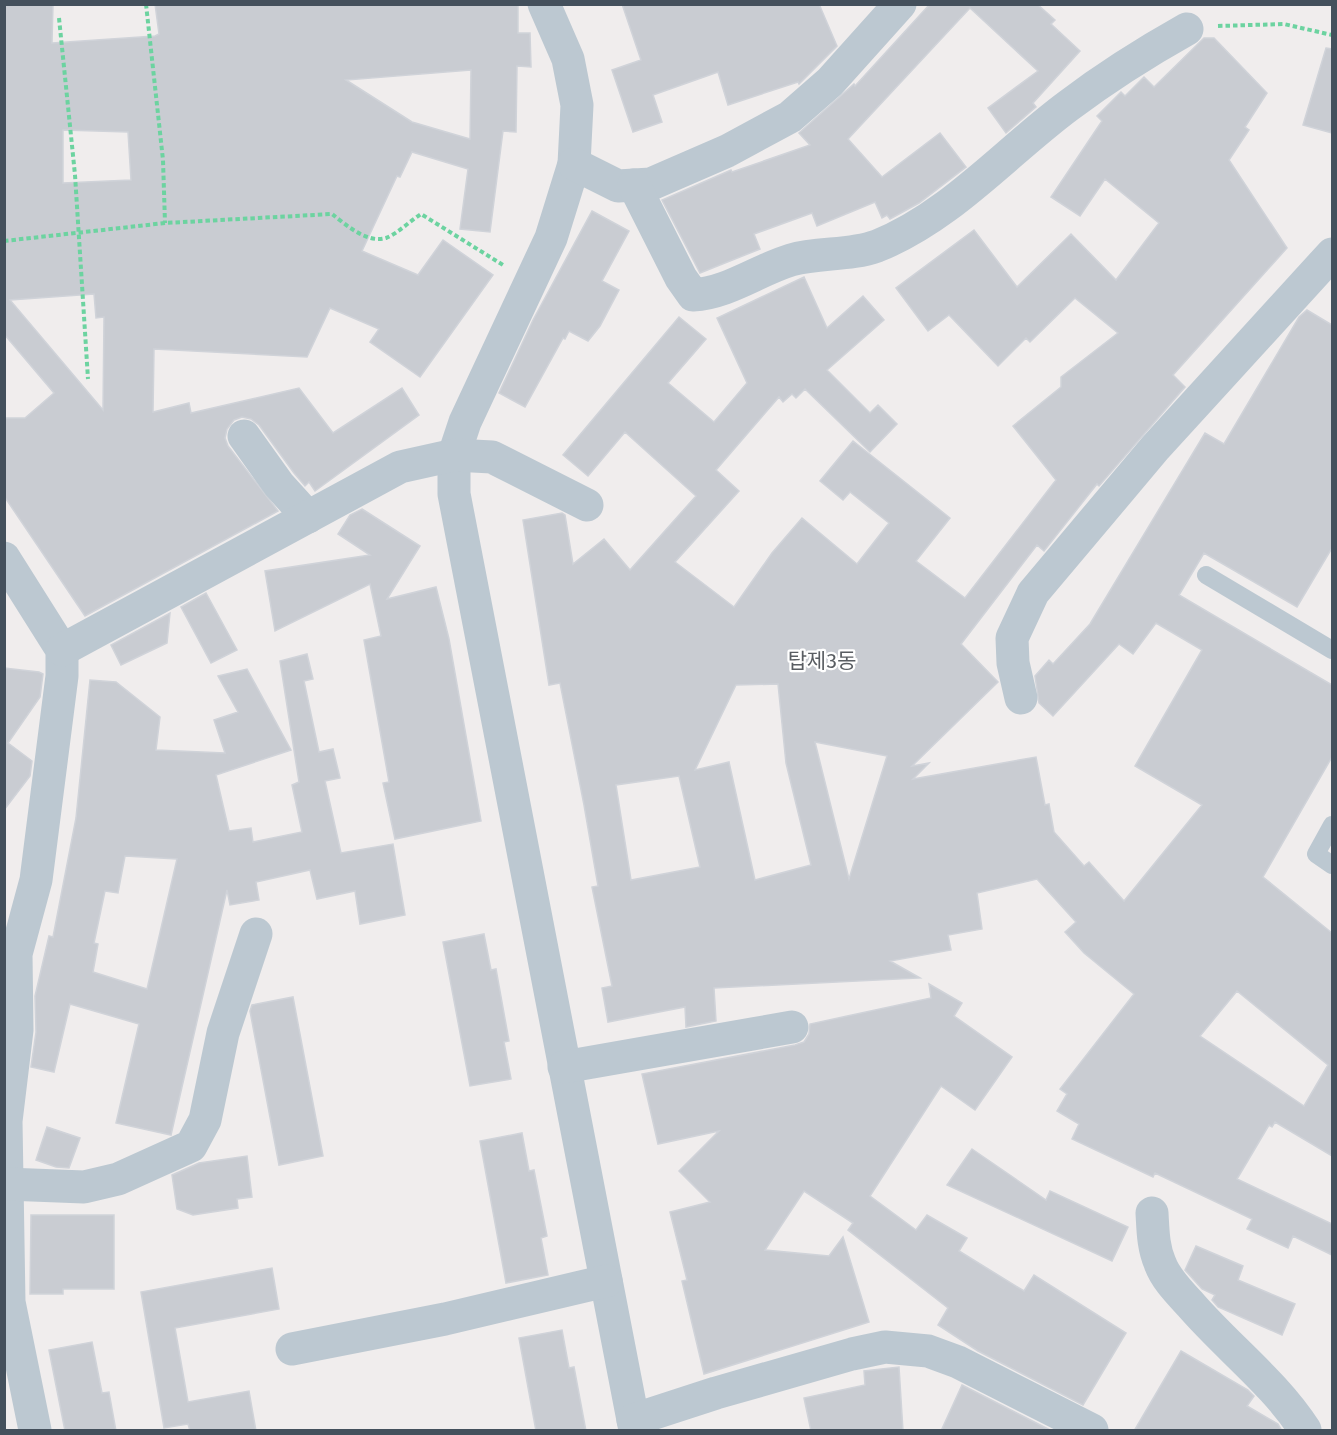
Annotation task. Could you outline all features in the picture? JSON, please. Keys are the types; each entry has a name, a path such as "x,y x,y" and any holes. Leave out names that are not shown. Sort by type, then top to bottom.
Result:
{"street":[{"path":"544,4 568,59 577,105 574,164 551,238 465,422 454,455 454,494 634,1425 738,1386 885,1347 928,1351 958,1362 1092,1431"},
{"path":"574,164 618,186 634,185 651,183 727,151 790,117 830,82 900,4"},
{"path":"634,185 681,278 693,296 708,294 792,260 874,247 904,233 965,190 1068,106 1157,46 1187,29"},
{"path":"1021,698 1012,663 1012,638 1033,593 1155,448 1332,254"},
{"path":"244,436 279,485 308,517"},
{"path":"62,650 400,467 454,455 492,457 587,505"},
{"path":"4,558 62,650 61,687 36,880 16,954 17,1030 6,1121 7,1303 35,1431"},
{"path":"6,1184 84,1187 118,1179 190,1146 205,1120 223,1033 256,934"},
{"path":"564,1067 792,1027"},
{"path":"1152,1213 1154,1244 1160,1266 1210,1328 1290,1407 1305,1431"},
{"path":"292,1349 445,1319 606,1281"}],"lane":[{"path":"1206,575 1332,650"},
{"path":"1332,825 1316,854 1332,865"}],"path":[{"path":"146,4 163,160 165,223"},
{"path":"59,18 80,233 88,379"},
{"path":"1187,29 1240,24 1284,24 1332,36"},
{"path":"4,241 165,223 332,213 348,226 369,238 385,238 421,214 489,258 531,279"}],"building":[{"path":"4,4 53,4 52,43 155,36 159,34 155,4 518,4 518,33 530,33 531,67 517,66 516,132 503,131 490,232 460,229 468,169 412,152 400,177 397,176 362,251 418,275 443,240 493,275 420,377 370,342 379,329 330,308 307,357 154,349 153,412 189,403 191,413 299,388 333,433 402,388 419,415 315,491 309,482 305,486 259,425 251,419 242,417 234,420 227,429 225,438 228,446 278,511 85,616 4,496 4,418 25,418 54,393 4,334","holes":["471,70 470,139 412,122 346,80","63,130 128,132 131,180 63,183","94,294 96,318 104,317 103,410 10,300"]},
{"path":"622,4 819,4 837,46 799,84 798,82 728,105 718,72 653,95 662,122 633,132 612,70 641,60"},
{"path":"930,4 1037,4 1055,20 1051,24 1080,51 1033,103 1036,107 1006,133 988,108 1038,71 970,8 848,139 882,177 940,133 966,167 919,203 890,219 887,215 882,218 875,202 817,226 812,213 754,234 760,249 700,273 662,200 731,170 732,172 810,145 799,133 854,84 855,86"},
{"path":"1204,38 1214,38 1267,93 1245,127 1249,130 1229,160 1287,248 1173,375 1185,387 1099,486 1097,484 1044,551 1037,545 961,644 998,682 912,766 929,763 913,779 1036,757 1045,805 1049,804 1054,832 1084,866 1089,862 1124,901 1202,805 1135,766 1202,650 1156,623 1133,654 1119,644 1053,716 1039,703 1035,676 1049,660 1053,664 1090,624 1205,433 1224,444 1299,317 1307,310 1332,325 1332,548 1297,607 1204,553 1179,595 1332,685 1332,757 1263,877 1332,933 1332,1156 1275,1122 1272,1127 1269,1125 1237,1179 1332,1224 1332,1255 1293,1236 1288,1248 1247,1229 1252,1219 1155,1173 1153,1177 1072,1139 1079,1124 1057,1111 1067,1094 1060,1089 1134,994 1084,953 1065,932 1076,922 1037,879 977,893 982,929 948,935 951,950 890,961 920,978 714,988 716,1021 686,1027 685,1007 608,1022 602,988 612,986 592,887 598,886 560,683 549,685 523,520 562,513 565,515 573,564 604,539 630,570 696,496 625,432 588,476 563,455 679,317 706,339 668,383 714,422 747,383 717,318 804,277 827,328 863,296 884,320 827,370 870,413 878,405 897,424 870,452 805,389 796,398 792,394 783,402 779,397 716,470 739,491 675,562 734,607 772,553 802,518 857,564 889,523 850,492 843,500 820,481 853,441 950,518 916,561 965,598 1056,480 1013,426 1061,387 1061,377 1118,333 1075,298 1030,342 1026,338 998,366 949,315 928,331 896,288 974,230 1017,287 1071,234 1116,280 1159,223 1105,179 1080,216 1051,197 1102,121 1097,116 1121,92 1125,96 1144,77 1154,87","holes":["778,684 786,763 811,865 755,880 729,762 695,770 736,685","815,742 887,756 849,879","679,776 700,867 631,880 616,785","1237,991 1328,1065 1304,1106 1200,1036"]},
{"path":"1326,48 1332,49 1332,133 1303,125"},
{"path":"592,211 629,231 602,281 619,290 600,326 588,341 569,331 565,339 563,338 525,407 499,393 533,320"},
{"path":"362,509 420,546 387,599 436,587 449,639 481,821 395,839 383,783 389,782 364,640 381,636 370,584 275,631 265,571 370,555 338,534 350,515"},
{"path":"206,593 237,650 211,663 181,607"},
{"path":"170,613 167,643 121,665 111,645"},
{"path":"307,654 313,679 304,681 319,752 333,749 340,778 325,781 341,853 393,844 405,915 360,924 355,891 317,899 310,870 256,882 259,900 230,905 227,890 171,1135 116,1123 139,1024 70,1004 54,1072 31,1067 36,1032 35,996 49,936 53,937 76,818 90,680 116,682 160,717 156,750 225,753 214,720 238,712 218,676 247,669 291,750 216,775 229,831 251,828 253,842 302,832 292,785 299,782 280,661","holes":["125,856 177,859 147,989 93,972 98,944 94,943 105,891 118,893"]},
{"path":"4,668 43,674 40,697 8,743 32,761 30,776 4,810"},
{"path":"484,934 491,970 496,969 509,1041 504,1042 511,1079 470,1086 443,942"},
{"path":"929,984 962,1003 954,1016 1012,1057 975,1110 941,1086 870,1196 916,1230 927,1215 967,1238 959,1251 1024,1291 1034,1275 1126,1333 1083,1405 978,1351 938,1325 948,1308 848,1230 853,1223 804,1191 765,1250 829,1256 843,1237 869,1322 704,1374 682,1281 687,1280 670,1212 710,1202 679,1171 719,1131 658,1144 642,1074 795,1045 804,1042 809,1034 810,1024 931,998"},
{"path":"293,997 323,1156 279,1165 250,1011 252,1005"},
{"path":"47,1127 80,1138 69,1168 56,1167 36,1160"},
{"path":"522,1133 529,1171 534,1170 547,1236 541,1238 548,1275 506,1283 480,1141"},
{"path":"972,1149 1046,1200 1050,1191 1128,1227 1112,1261 947,1185"},
{"path":"247,1156 252,1197 237,1199 238,1208 193,1215 177,1209 172,1175 199,1163"},
{"path":"31,1215 114,1215 114,1289 63,1289 63,1294 30,1294"},
{"path":"1196,1246 1243,1266 1238,1280 1295,1304 1282,1335 1218,1307 1212,1300 1215,1295 1202,1289 1185,1270"},
{"path":"272,1268 279,1309 175,1328 188,1402 249,1391 256,1431 190,1431 188,1424 164,1428 141,1292"},
{"path":"562,1330 569,1368 574,1367 586,1431 536,1431 519,1338"},
{"path":"92,1342 102,1393 109,1392 116,1431 65,1431 49,1350"},
{"path":"1181,1351 1248,1390 1254,1396 1247,1406 1278,1424 1282,1431 1134,1431"},
{"path":"899,1367 903,1431 811,1431 804,1398 865,1385 864,1371"},
{"path":"962,1385 1052,1431 941,1431"}],"district":[{"name":"탑제3동","path":"822,661"}]}
